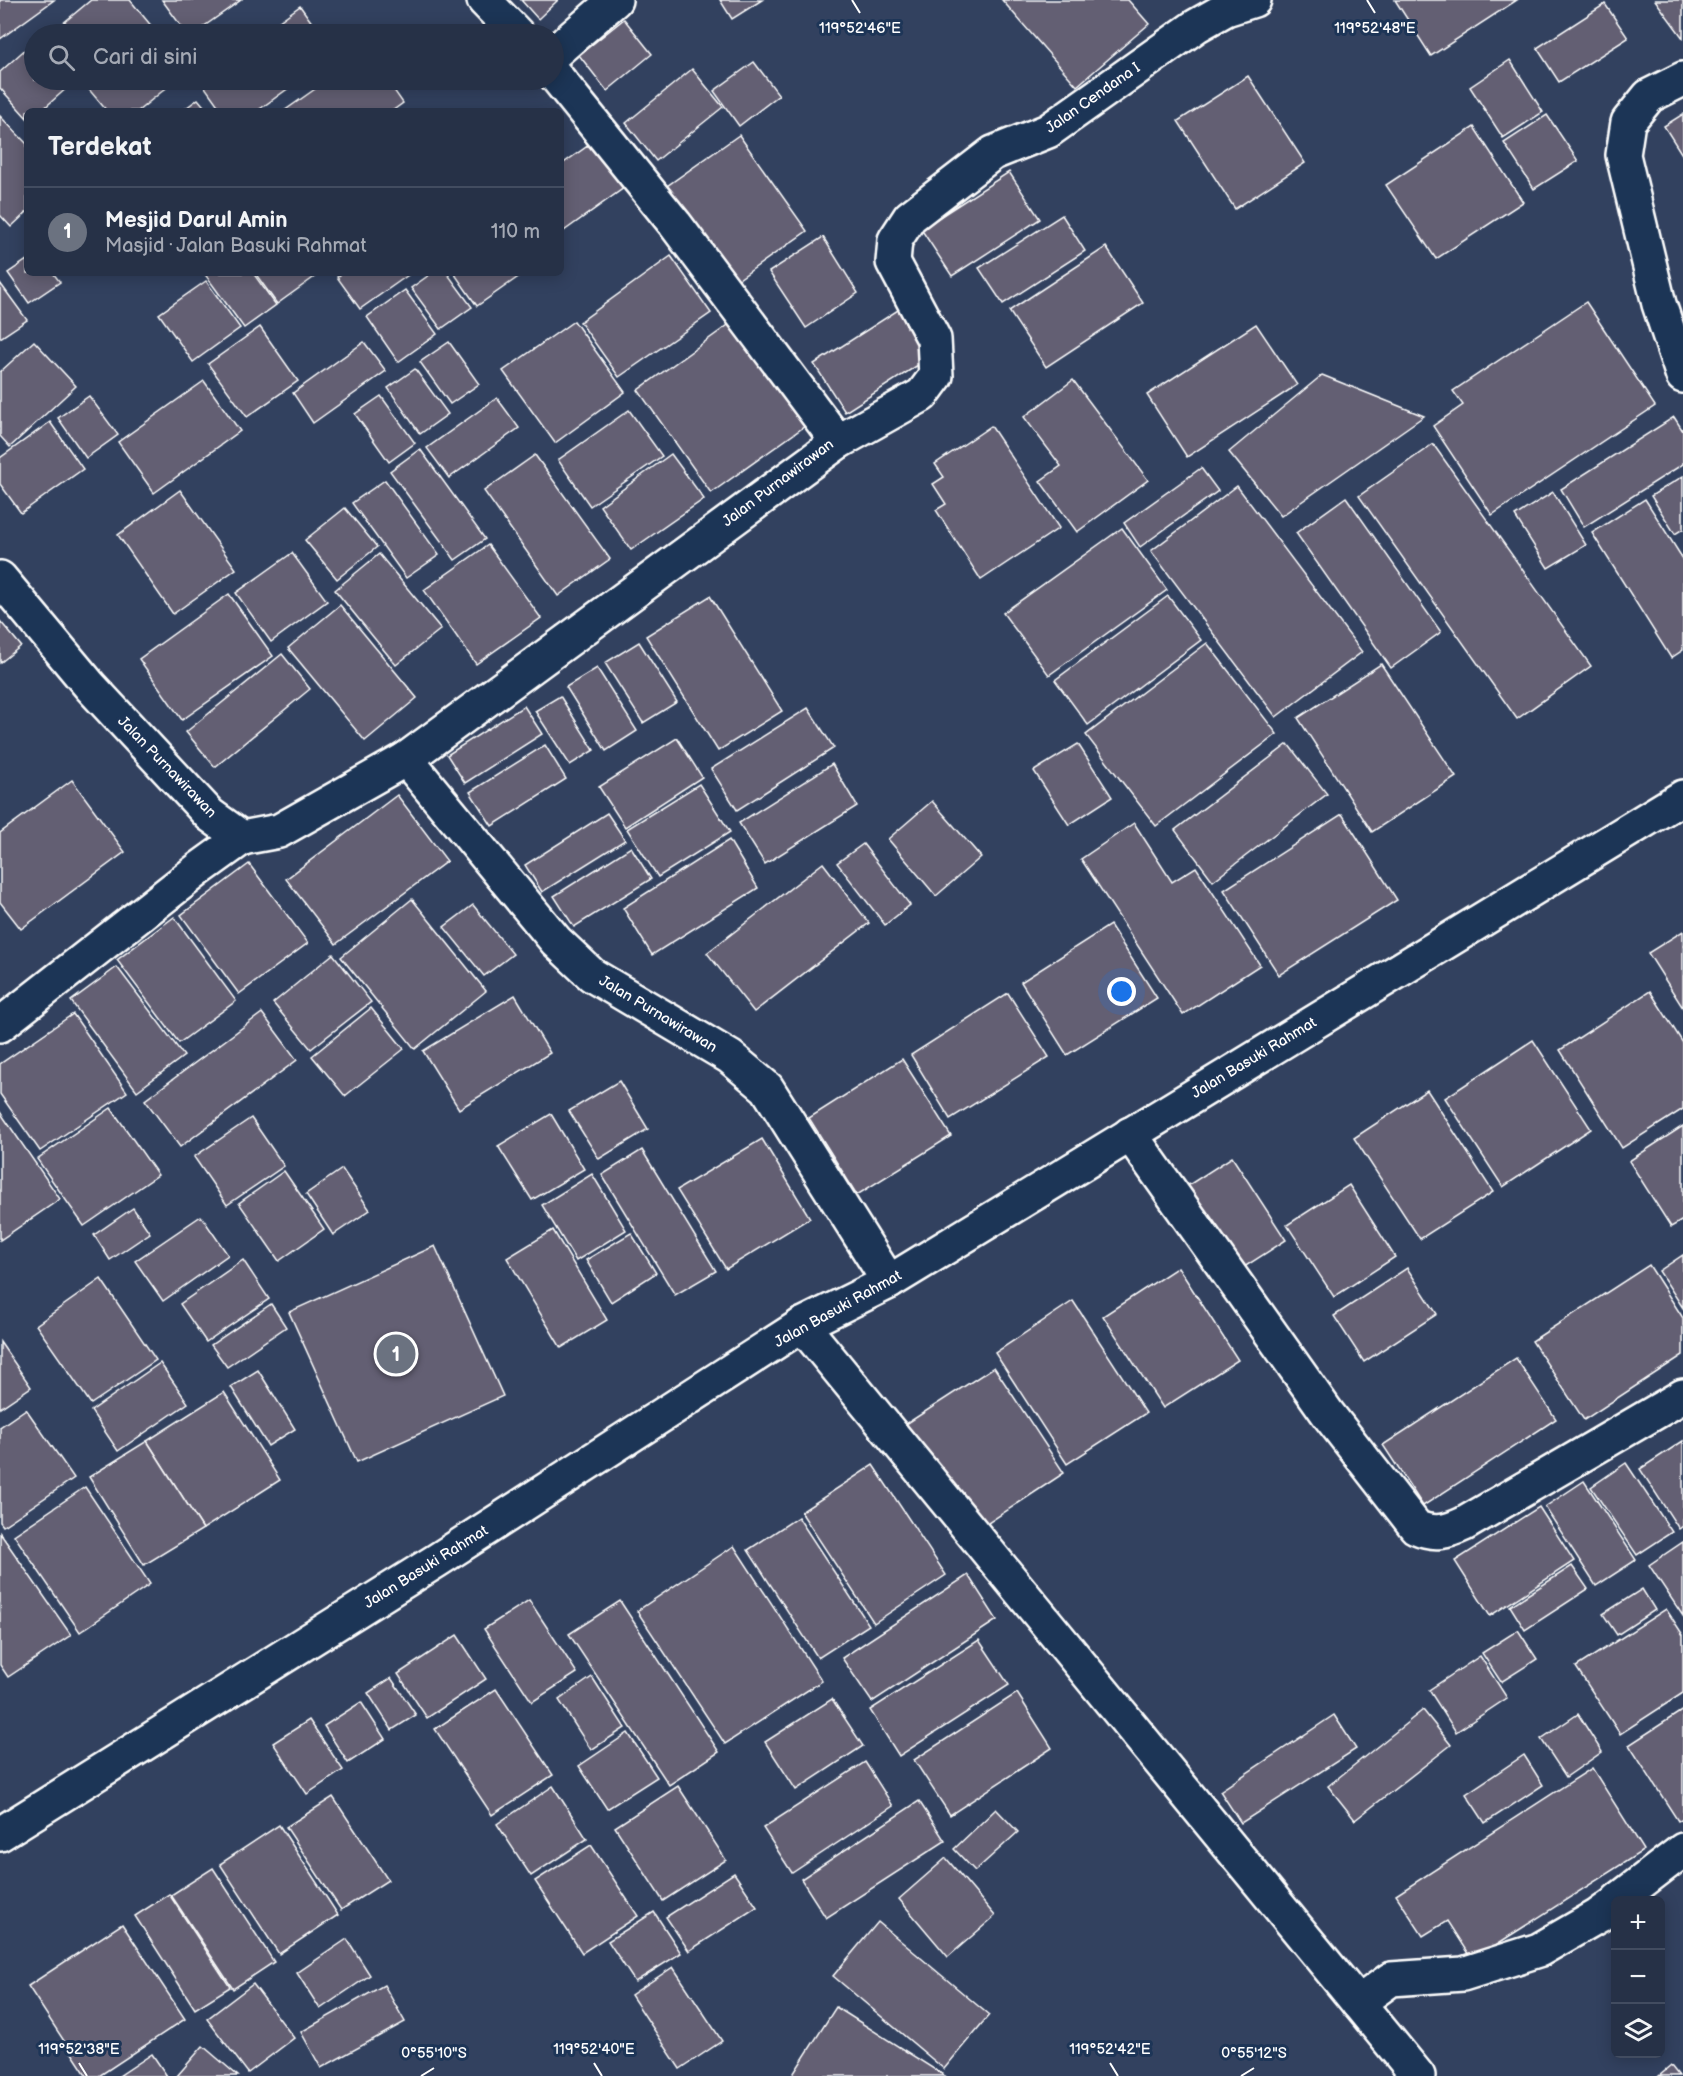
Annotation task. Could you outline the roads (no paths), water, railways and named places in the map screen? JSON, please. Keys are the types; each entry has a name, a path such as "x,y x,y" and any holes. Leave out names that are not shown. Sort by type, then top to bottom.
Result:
{"main road":[{"path":"484,0 507,24"},
{"path":"564,44 615,0"},
{"name":"Jalan Cendana I","path":"838,442 922,395 936,376 934,339 893,262 896,240 910,217 993,153 1048,131 1196,26 1226,9 1254,0"},
{"path":"1683,79 1649,96 1628,122 1623,155 1659,304 1683,376"},
{"name":"Jalan Purnawirawan","path":"0,578 90,686 194,798 210,815 242,838 279,831 406,759 838,442 675,224 564,86"},
{"name":"Jalan Purnawirawan","path":"406,759 556,940 592,975 730,1057 767,1088 889,1282"},
{"name":"Jalan Basuki Rahmat","path":"0,1834 436,1561 802,1325 889,1282 1683,796"},
{"path":"0,1025 199,868 242,838"},
{"path":"1130,1134 1328,1414 1416,1527 1434,1533 1448,1532 1683,1396"},
{"path":"802,1325 1418,2076"},
{"path":"1625,1896 1683,1850"},
{"path":"1358,2003 1391,1979 1463,1974 1539,1950 1611,1906"}],"place":[{"name":"Mesjid Darul Amin","path":"396,1354"}]}
